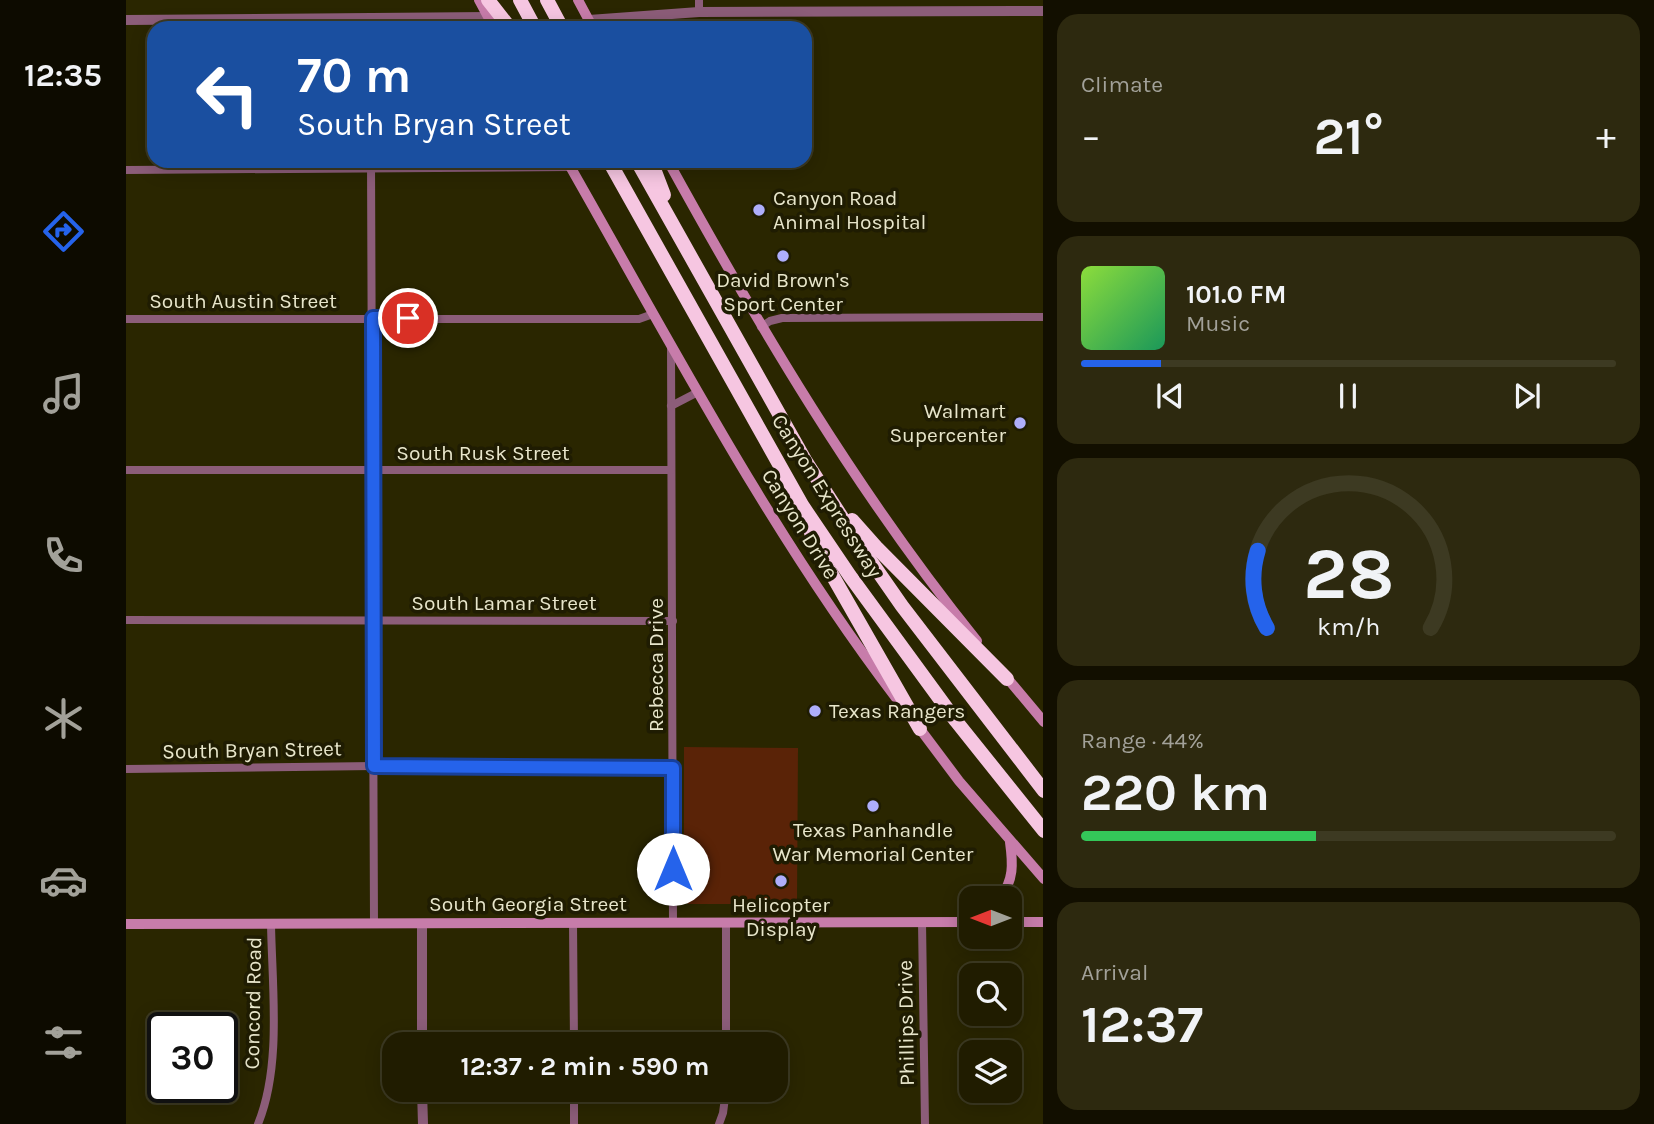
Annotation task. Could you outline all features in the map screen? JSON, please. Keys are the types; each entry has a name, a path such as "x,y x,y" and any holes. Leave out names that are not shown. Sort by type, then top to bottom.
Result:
{"highway":[{"path":"488,0 504,21"},
{"path":"520,0 531,21"},
{"path":"547,0 558,21"},
{"name":"Canyon Expressway","path":"613,168 803,505 956,722 1043,831"},
{"name":"Canyon Expressway","path":"641,168 760,383 821,485 902,606 1043,791"},
{"path":"654,168 680,239"},
{"path":"821,485 876,547 1007,679"},
{"path":"803,505 815,545 920,729"}],"main road":[{"path":"479,0 490,21"},
{"path":"578,0 589,21"},
{"name":"Canyon Drive","path":"571,168 698,392 813,583 852,640 959,781 1043,878"},
{"path":"672,168 761,327 868,494 969,631 1043,722"},
{"path":"1008,886 1013,863 1010,842"},
{"name":"South Georgia Street","path":"126,924 959,922"},
{"path":"1022,922 1043,922"}],"street":[{"path":"699,0 699,12"},
{"path":"618,21 699,12 1043,11"},
{"path":"126,20 187,21"},
{"path":"126,170 224,168"},
{"path":"371,168 374,924"},
{"name":"South Austin Street","path":"126,319 639,319 653,314"},
{"path":"761,327 782,318 1043,317"},
{"name":"Rebecca Drive","path":"671,345 673,923"},
{"path":"671,406 698,392"},
{"name":"South Rusk Street","path":"126,470 671,470"},
{"name":"South Lamar Street","path":"126,620 673,621"},
{"name":"South Bryan Street","path":"126,769 374,766 673,768"},
{"name":"Phillips Drive","path":"922,922 925,1124"},
{"path":"573,923 574,1032"},
{"path":"726,923 726,1032"},
{"name":"Concord Road","path":"258,1124 267,1092 273,1046 271,924"},
{"path":"422,924 422,1032"},
{"path":"422,1102 423,1124"},
{"path":"574,1102 574,1124"},
{"path":"719,1124 724,1102"}],"shaded area":[{"path":"684,747 798,748 797,904 688,904 684,899"}],"place":[{"name":"Canyon Road Animal Hospital","path":"759,210"},
{"name":"David Brown's Sport Center","path":"783,256"},
{"name":"Walmart Supercenter","path":"1020,423"},
{"name":"Texas Rangers","path":"815,711"},
{"name":"Texas Panhandle War Memorial Center","path":"873,806"},
{"name":"Helicopter Display","path":"781,881"}],"route":[{"path":"408,318 373,318 374,766 673,768 673,869"}]}
